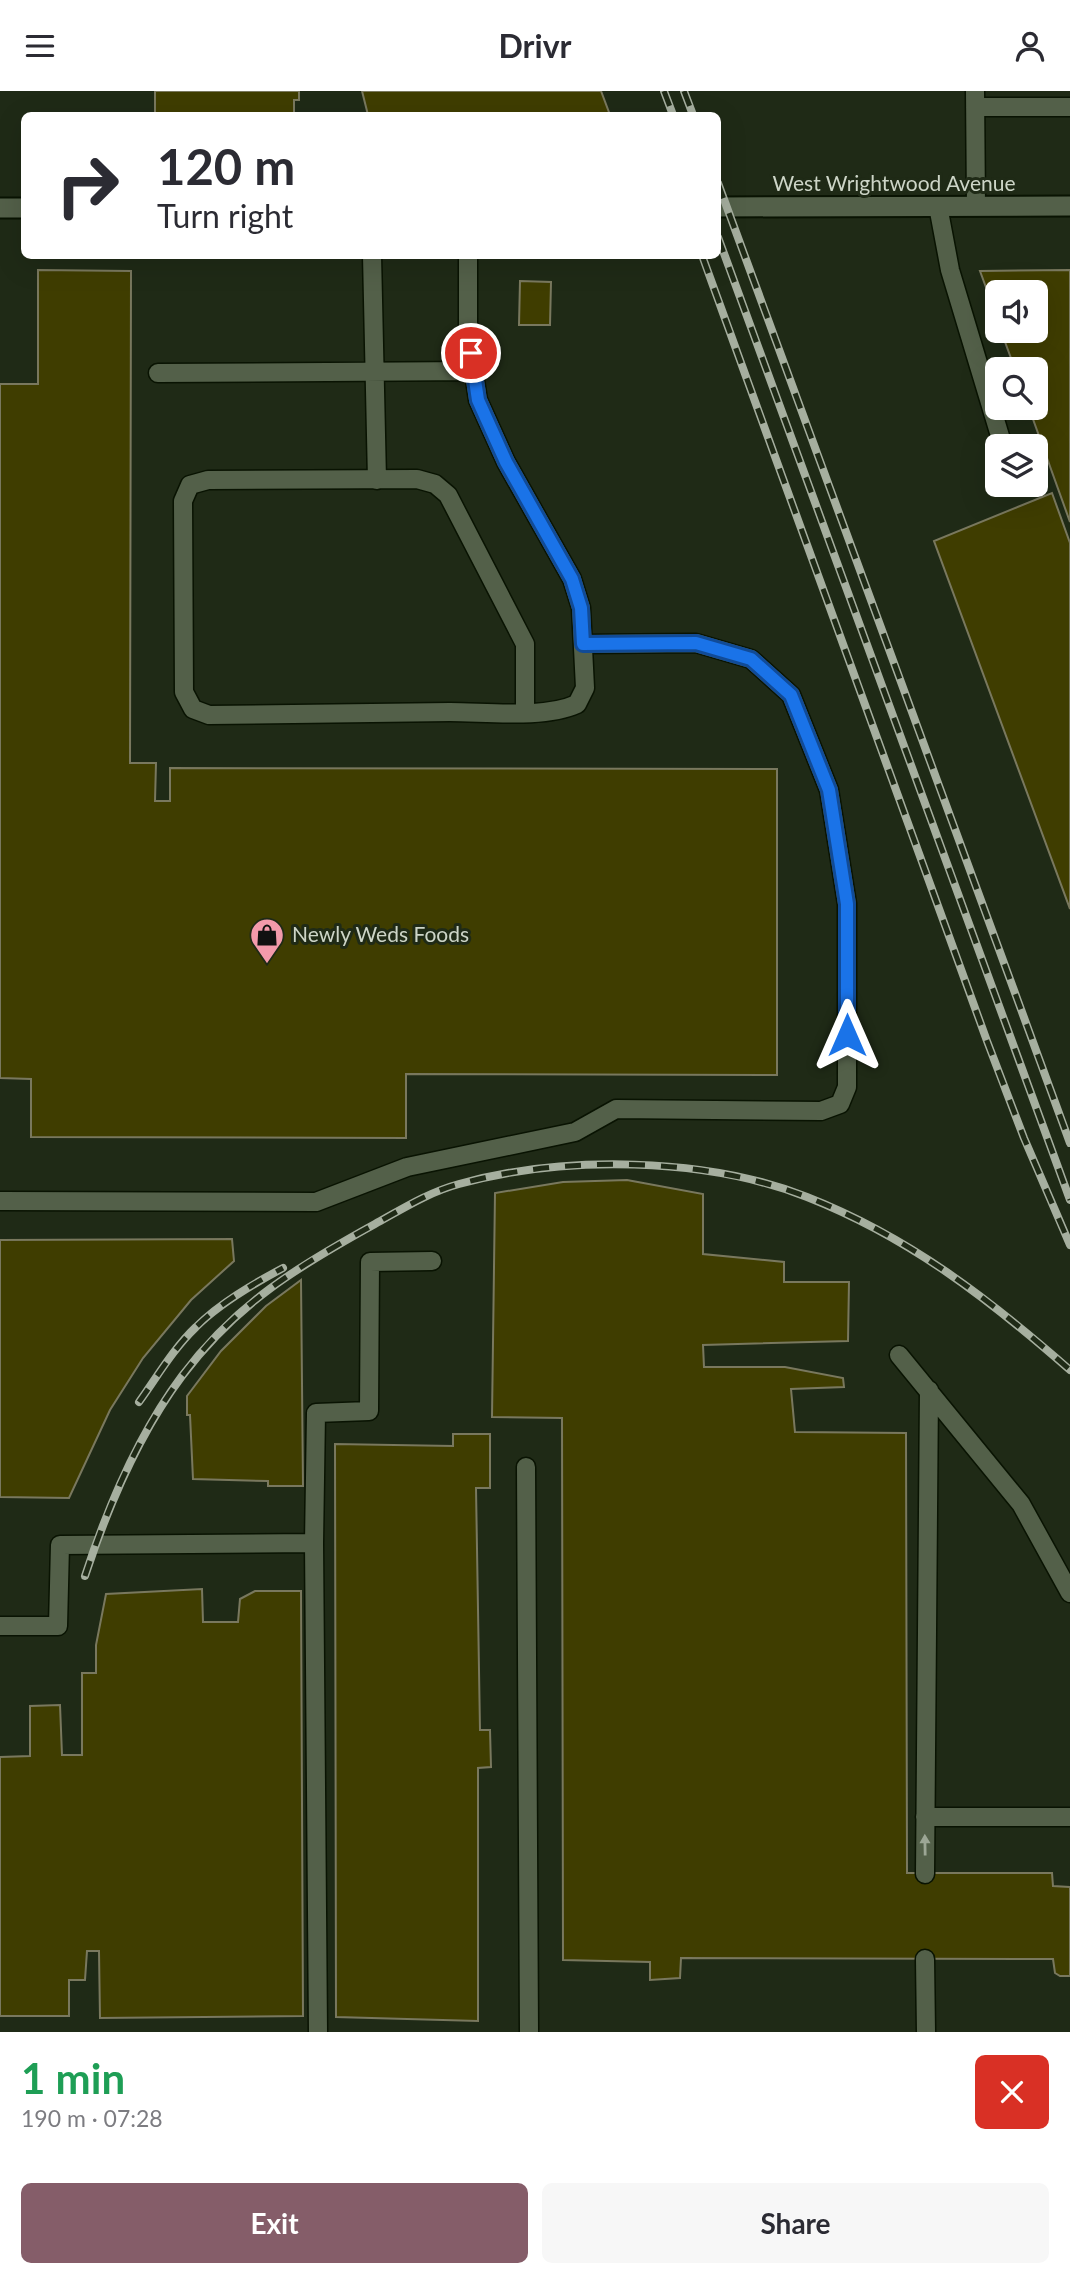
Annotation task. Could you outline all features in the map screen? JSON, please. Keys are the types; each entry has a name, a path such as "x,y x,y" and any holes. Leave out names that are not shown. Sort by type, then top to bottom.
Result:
{"street":[{"name":"West Wrightwood Avenue","path":"721,207 1070,206"},
{"path":"0,208 21,208"}],"lane":[{"path":"975,206 975,99 1070,107"},
{"path":"938,207 950,270 999,434"},
{"path":"372,259 377,479"},
{"path":"468,259 468,335 478,400 506,462 572,579 581,608 585,688 577,704 560,712 209,715 193,709 184,692 183,501 190,485 208,480 417,479 435,484 448,495 525,644 525,712"},
{"path":"158,373 474,371"},
{"path":"0,1202 316,1202 407,1167 575,1132 616,1109 821,1111 839,1104 847,1087 847,904 829,790 791,695 751,659 696,643 583,644"},
{"path":"318,2032 314,1543 316,1413 369,1411 370,1262 432,1261"},
{"path":"900,1355 1021,1504 1070,1593"},
{"path":"925,1874 929,1390"},
{"path":"526,1467 530,2032"},
{"path":"0,1626 58,1626 60,1545 314,1543"},
{"path":"925,1817 1070,1817"},
{"path":"925,1959 926,2032"}],"building":[{"path":"155,91 299,91 299,100 294,100 294,112 155,112"},
{"path":"362,91 601,91 609,112 367,112"},
{"path":"38,270 131,271 130,763 156,763 155,801 170,801 170,768 777,769 777,1075 406,1074 406,1138 31,1137 31,1079 0,1078 0,384 38,384"},
{"path":"1070,270 1070,522 1048,461 1048,434 1038,434 1033,420 1048,420 1048,357 1011,357 1005,343 1048,343 1048,280 985,280 985,285 980,271"},
{"path":"520,281 551,282 550,325 519,325"},
{"path":"1052,493 1070,543 1070,909 934,541 1042,497 1048,497"},
{"path":"627,1180 703,1194 703,1254 784,1262 784,1282 849,1282 848,1341 703,1345 704,1367 785,1367 843,1378 844,1387 791,1389 795,1432 906,1433 907,1873 1052,1873 1053,1886 1070,1887 1070,1976 1055,1973 1053,1959 681,1958 680,1978 650,1980 650,1962 563,1960 562,1418 492,1417 495,1193 563,1182"},
{"path":"232,1239 234,1261 191,1300 143,1358 110,1410 69,1498 0,1497 0,1240"},
{"path":"301,1280 303,1486 268,1486 268,1481 193,1479 187,1396 221,1351 266,1306"},
{"path":"453,1434 490,1434 490,1488 476,1488 480,1730 490,1730 491,1767 478,1768 478,2021 336,2017 335,1444 453,1446"},
{"path":"202,1589 203,1622 238,1622 240,1599 255,1591 301,1591 303,2016 100,2018 99,1951 87,1951 85,1980 69,1980 69,2016 0,2016 0,1757 30,1756 30,1706 60,1705 62,1755 82,1755 82,1673 96,1673 96,1645 106,1594"}],"railway":[{"path":"664,91 672,112"},
{"path":"684,91 692,112"},
{"path":"721,191 1070,1143"},
{"path":"721,245 1070,1200"},
{"path":"703,259 987,1041 1024,1138 1070,1245"},
{"path":"85,1576 114,1498 138,1447 182,1376 224,1327 294,1272 406,1207 448,1187 500,1175 543,1168 589,1165 680,1168 725,1174 807,1197 880,1231 946,1272 1009,1319 1070,1370"},
{"path":"139,1402 180,1344 205,1318 283,1268"}],"place":[{"name":"Newly Weds Foods","path":"267,965"}],"route":[{"path":"471,353 478,400 506,462 572,579 581,608 583,644 696,643 751,659 791,695 829,790 847,904 847,1035"}]}
